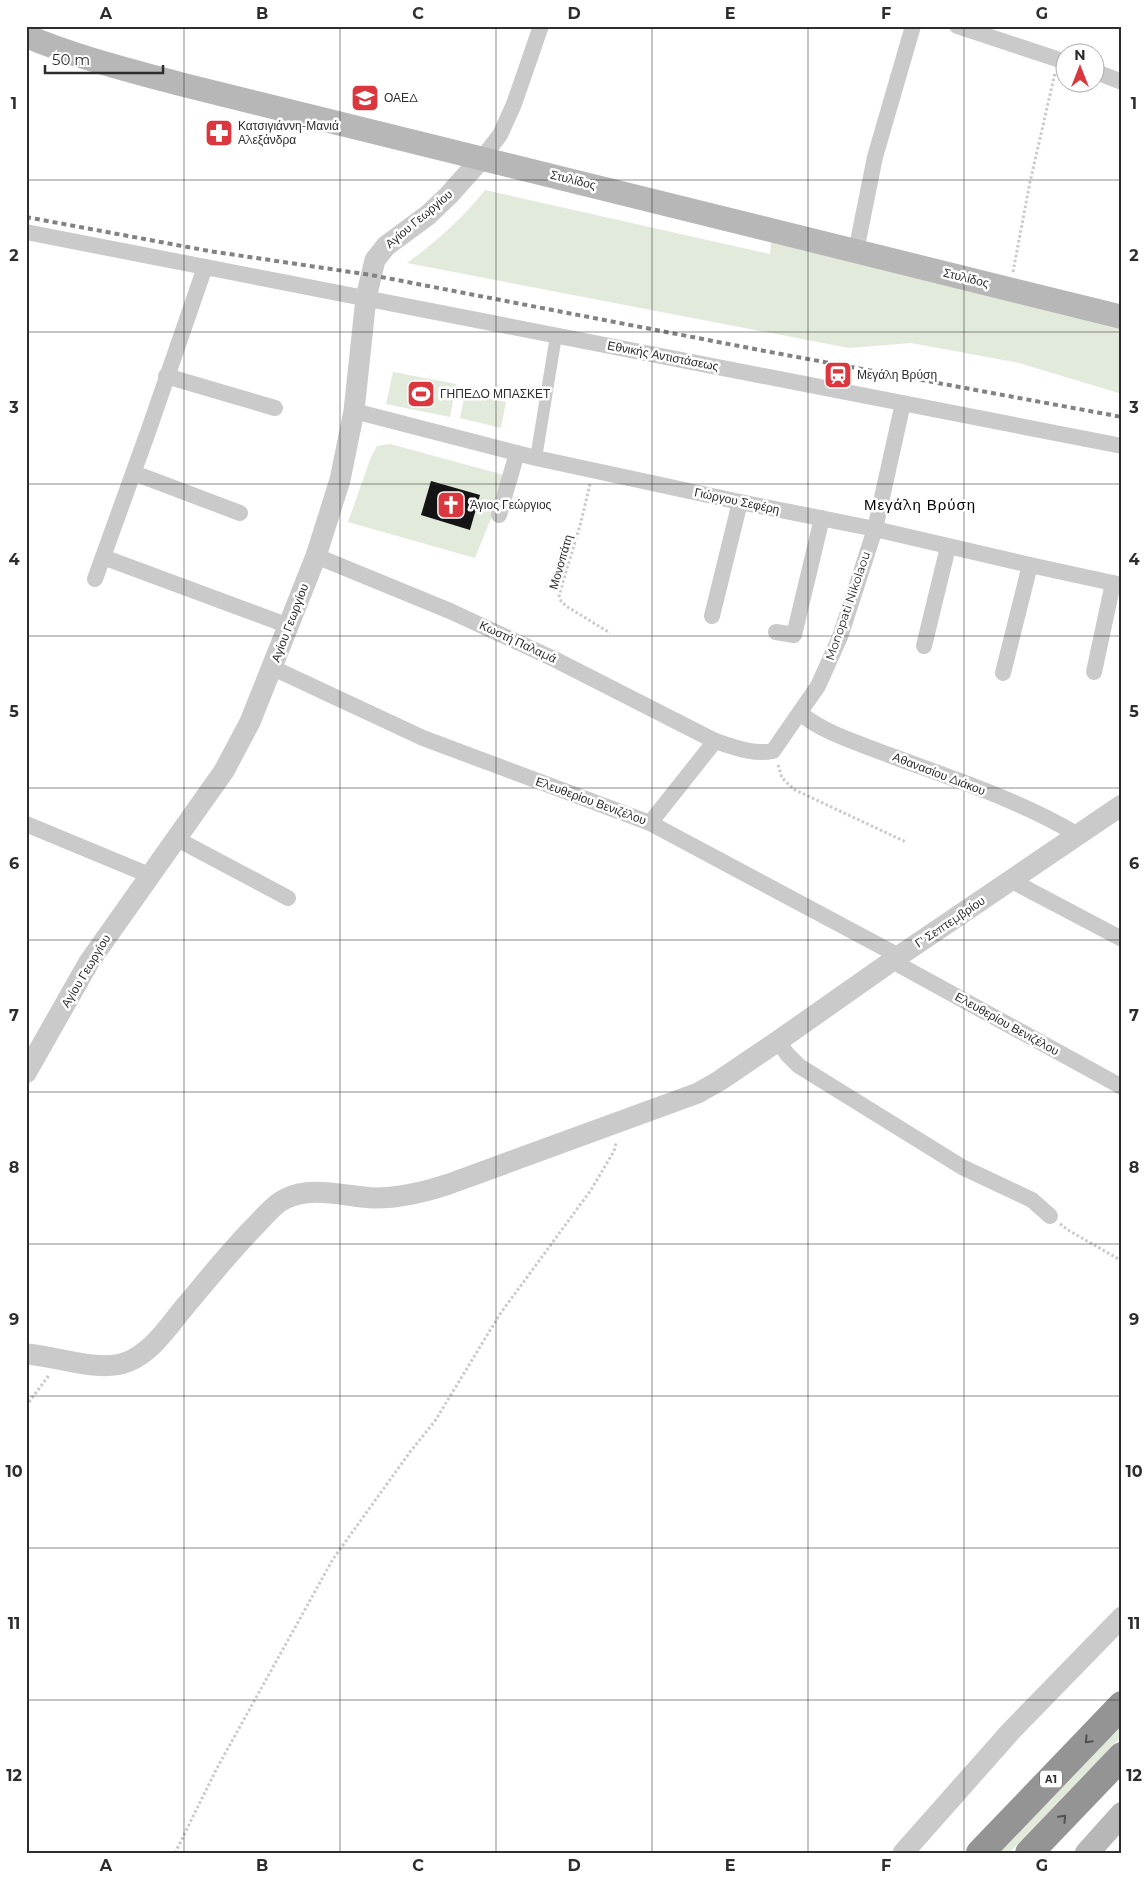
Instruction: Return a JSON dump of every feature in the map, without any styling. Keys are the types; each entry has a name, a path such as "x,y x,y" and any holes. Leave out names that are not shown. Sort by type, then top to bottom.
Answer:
{"highway":[{"name":"Α1","path":"980,1853 1122,1706"},
{"path":"1029,1853 1122,1756"}],"main road":[{"name":"Στυλίδος","path":"26,36 56,49 106,65 1122,317"},
{"path":"1087,1853 1122,1814"}],"street":[{"path":"482,158 500,135 514,104 541,26"},
{"path":"856,251 876,157 913,26"},
{"path":"957,26 1056,59"},
{"path":"1106,76 1122,82"},
{"name":"Αγίου Γεωργίου","path":"26,1073 32,1051 89,962 224,771 239,744 273,668 316,556 340,480 354,411 366,298 372,270 379,254 395,239 428,215 482,158"},
{"name":"Εθνικής Αντιστάσεως","path":"26,232 1122,446"},
{"path":"95,579 134,473 205,267"},
{"path":"536,458 556,336"},
{"path":"166,376 275,408"},
{"name":"Monopati Nikolaou","path":"773,751 818,686 831,659 850,610 875,528 903,403"},
{"name":"Γιώργου Σεφέρη","path":"354,411 536,458 740,502 875,528 1030,566 1118,584"},
{"path":"499,515 517,453"},
{"path":"134,473 240,513"},
{"path":"712,616 740,502"},
{"path":"776,632 794,636 822,518"},
{"path":"924,646 948,547"},
{"name":"Κωστή Παλαμά","path":"316,556 450,611 554,658 715,741"},
{"path":"103,557 289,626"},
{"path":"1003,673 1030,566"},
{"path":"1094,672 1118,584"},
{"name":"Ελευθερίου Βενιζέλου","path":"273,668 423,738 650,823 1122,1087"},
{"name":"Αθανασίου Διάκου","path":"800,713 811,723 983,790 1052,819 1078,835"},
{"path":"650,823 715,741 750,752 763,753 773,751"},
{"name":"Γ' Σεπτεμβρίου","path":"26,1354 102,1366 127,1362 150,1347 238,1243 284,1199 298,1194 314,1192 375,1198 420,1193 698,1093 778,1041 1122,805"},
{"path":"26,824 149,875"},
{"path":"177,839 288,898"},
{"path":"1012,881 1122,939"},
{"path":"778,1041 799,1066 962,1167 1032,1200 1050,1216"},
{"path":"903,1853 1011,1731 1122,1617"}],"path":[{"path":"1010,290 1030,182 1056,84"},
{"name":"Μονοπάτη","path":"593,470 581,522 559,595 561,601 566,606 610,633"},
{"path":"773,751 782,778 795,790 906,842"},
{"path":"175,1853 217,1768 333,1559 435,1420 500,1314 591,1190 614,1151 619,1122"},
{"path":"1050,1216 1068,1230 1122,1261"},
{"path":"26,1406 49,1376 58,1358"}],"green space":[{"path":"485,190 770,254 771,242 1122,321 1122,394 1019,363 911,343 849,348 407,263 449,229"},
{"name":"ΓΗΠΕΔΟ ΜΠΑΣΚΕΤ","path":"393,372 456,384 450,417 386,404"},
{"path":"465,393 506,402 501,428 460,418"},
{"path":"390,444 508,476 475,558 348,522 371,457 377,446"},
{"path":"1122,1725 1122,1736 1009,1853 998,1853"}],"building":[{"name":"Άγιος Γεώργιος","path":"431,481 480,495 470,530 421,515"}],"railway":[{"path":"26,217 209,251 371,275 770,352 1122,417"}],"place":[{"name":"ΟΑΕΔ","path":"365,98"},
{"name":"Κατσιγιάννη-Μανιά Αλεξάνδρα","path":"219,133"},
{"name":"Μεγάλη Βρύση","path":"838,375"},
{"name":"ΓΗΠΕΔΟ ΜΠΑΣΚΕΤ","path":"421,394"},
{"name":"Άγιος Γεώργιος","path":"451,505"}],"district":[{"name":"Μεγάλη Βρύση","path":"920,505"}]}
